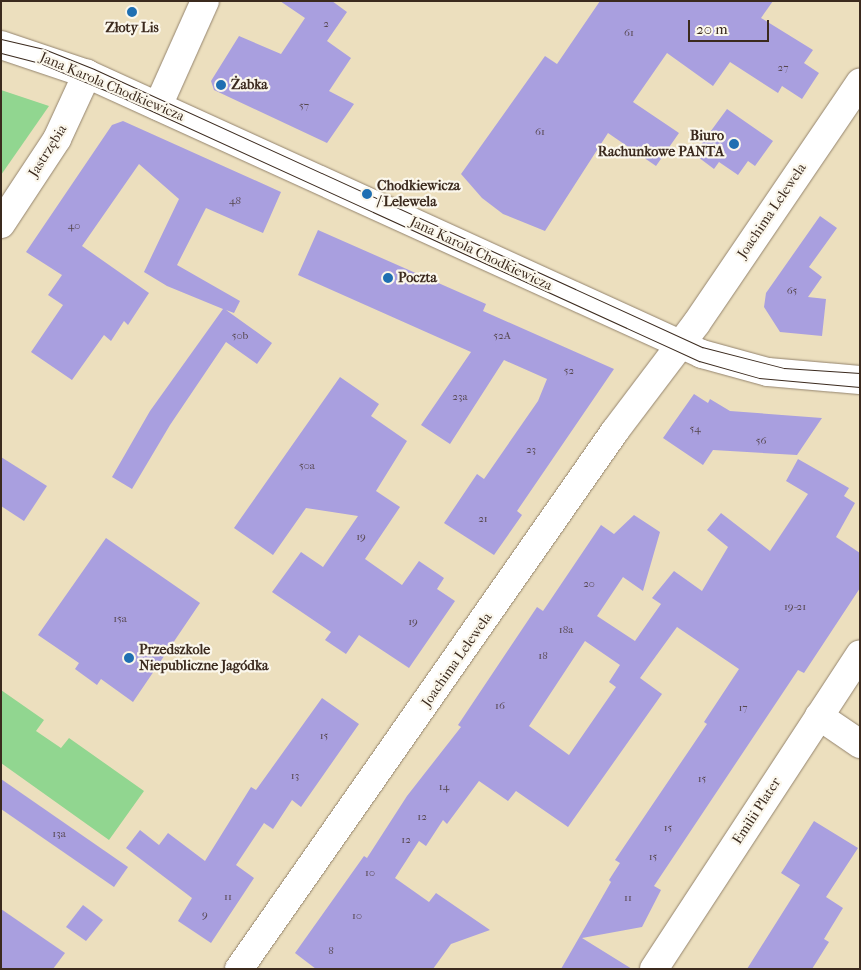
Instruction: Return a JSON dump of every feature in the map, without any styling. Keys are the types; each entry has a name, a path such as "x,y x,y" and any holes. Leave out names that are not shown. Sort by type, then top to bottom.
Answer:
{"street":[{"path":"158,106 205,1"},
{"name":"Jana Karola Chodkiewicza","path":"1,45 87,74 680,345 720,360 768,372 860,380"},
{"name":"Jastrzębia","path":"1,224 57,138 87,74"},
{"name":"Joachima Lelewela","path":"238,969 680,345 860,83"},
{"name":"Emilii Plater","path":"654,969 860,654"},
{"path":"819,716 860,744"}],"green space":[{"path":"1,90 49,106 1,175"},
{"path":"1,690 44,720 36,731 61,748 69,738 144,791 109,840 1,763"}],"building":[{"path":"280,1 332,1 347,12 327,41 351,58 329,91 354,104 327,143 214,90 211,81 239,36 281,54 305,18"},
{"path":"600,1 773,1 761,18 813,50 804,63 819,73 802,99 782,86 778,93 730,62 713,86 667,53 633,102 679,133 656,166 608,133 545,231 503,214 482,198 461,174 545,56 557,64"},
{"path":"727,109 773,141 755,166 748,161 738,175 719,162 714,169 694,154"},
{"path":"123,121 281,192 263,233 206,208 177,265 240,301 234,313 226,310 272,343 257,364 226,342 170,425 132,489 112,477 150,411 223,309 167,286 144,272 179,199 139,164 82,246 149,293 128,325 124,321 111,341 104,335 72,380 31,352 63,305 48,295 62,275 26,252 112,125"},
{"path":"820,216 837,228 809,267 822,277 808,297 826,299 822,336 780,332 764,307 766,293"},
{"path":"318,230 486,304 483,311 614,369 517,511 522,515 494,555 444,523 477,474 484,479 538,401 547,379 504,360 450,444 421,425 471,352 298,275"},
{"path":"340,377 379,404 371,416 407,441 376,491 400,507 365,559 402,585 419,561 444,578 437,589 455,601 409,668 359,635 346,654 325,640 331,632 272,592 301,552 323,567 358,516 306,508 273,555 234,528"},
{"path":"694,394 708,403 710,399 730,411 822,418 797,455 713,450 703,465 663,438"},
{"path":"1,457 47,486 24,521 1,506"},
{"path":"798,459 849,488 844,496 855,503 836,537 860,553 860,588 804,673 798,670 654,886 661,890 642,927 582,938 632,969 561,969 611,882 609,880 620,863 615,860 707,724 704,722 739,669 677,627 640,678 662,694 568,827 516,791 508,801 479,781 447,824 443,820 426,846 419,841 395,878 429,902 436,893 490,930 451,944 433,969 316,969 295,953 364,856 367,858 407,796 461,727 458,725 537,607 543,611 601,525 614,534 634,515 660,532 643,591 623,577 597,616 635,641 661,604 652,598 674,571 702,591 728,547 707,530 721,513 770,551 808,494 786,481","holes":["585,641 620,665 609,682 616,687 569,755 529,726"]},
{"path":"106,538 200,603 133,702 101,679 97,685 75,669 79,663 38,635"},
{"path":"322,698 359,724 301,807 292,800 273,829 264,823 236,865 254,878 211,943 178,921 192,898 126,848 140,830 159,845 168,833 205,861 251,787 256,790"},
{"path":"1,779 128,867 114,887 1,809"},
{"path":"814,821 858,848 826,897 843,908 824,939 829,942 812,969 747,969 800,885 781,873"},
{"path":"83,905 103,920 86,941 66,927"},
{"path":"1,909 65,953 53,969 1,969"}],"tram line":[{"path":"1,39 44,49 94,69 702,347 784,368 860,373"},
{"path":"1,53 40,63 119,96 699,361 759,378 860,387"}],"place":[{"name":"Złoty Lis","path":"132,12"},
{"name":"Żabka","path":"221,85"},
{"name":"Biuro Rachunkowe PANTA","path":"734,144"},
{"name":"Chodkiewicza / Lelewela","path":"367,194"},
{"name":"Poczta","path":"388,278"},
{"name":"Przedszkole Niepubliczne Jagódka","path":"129,658"}]}
